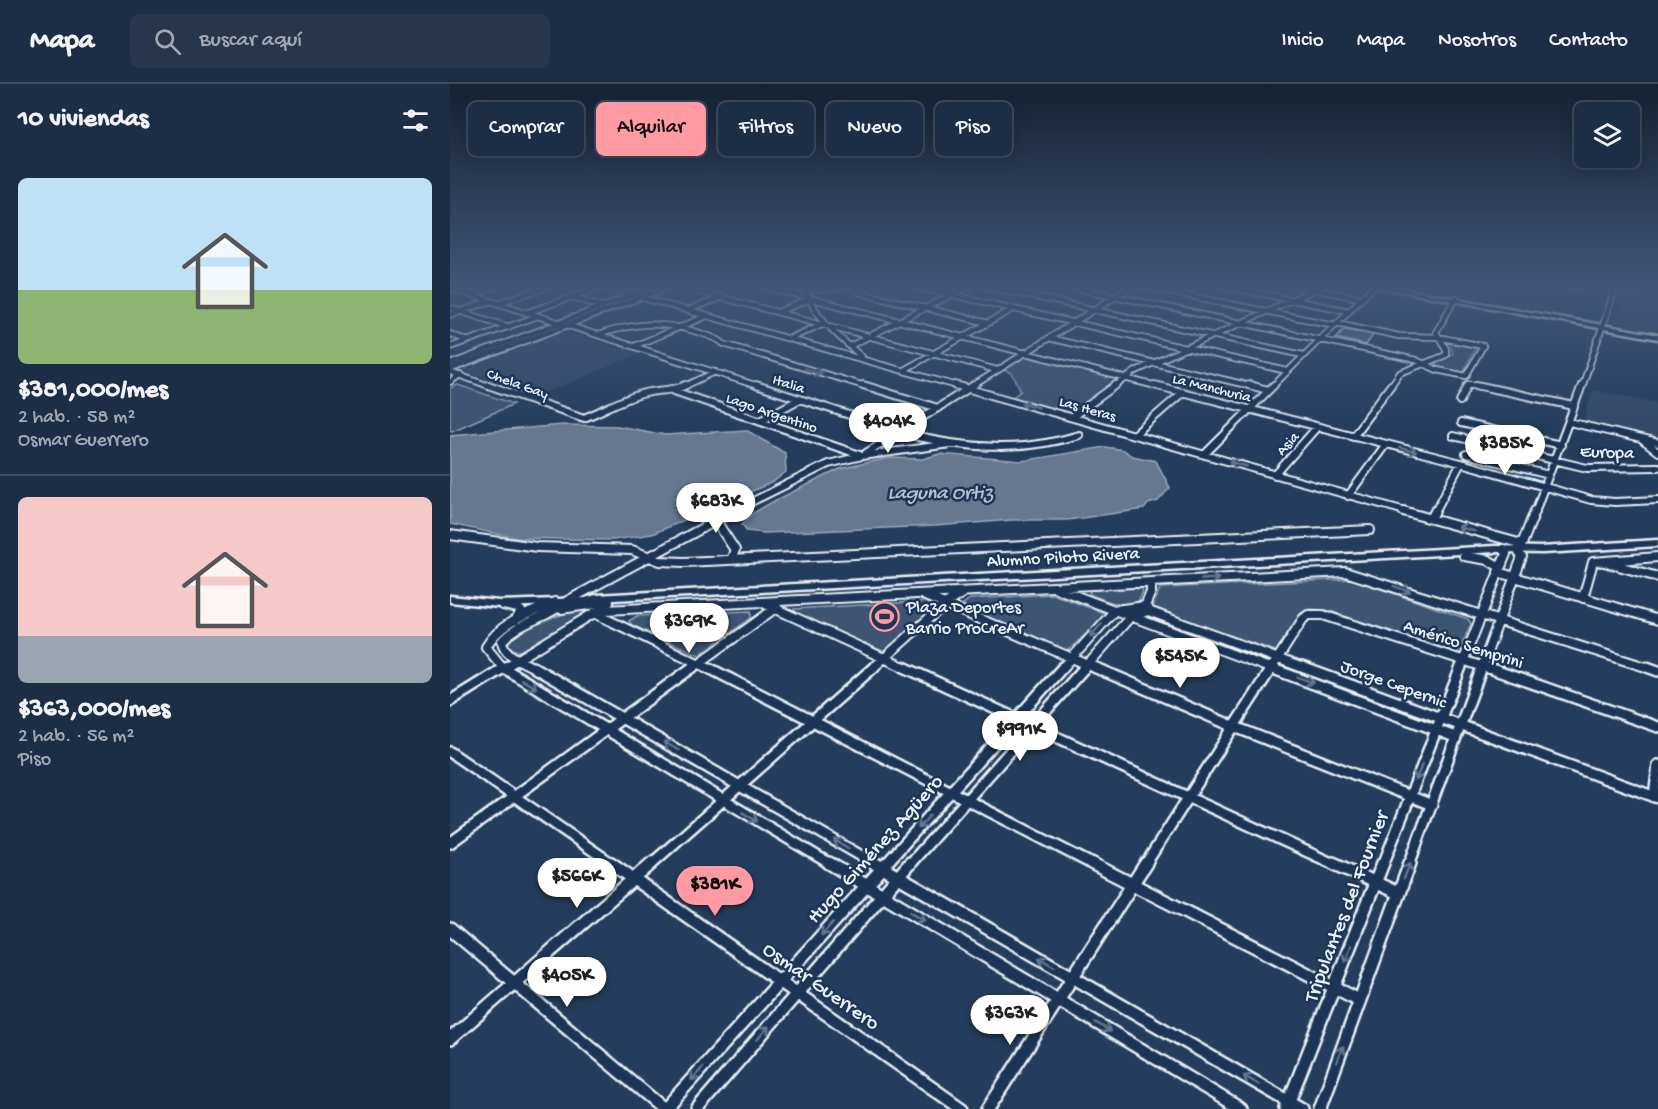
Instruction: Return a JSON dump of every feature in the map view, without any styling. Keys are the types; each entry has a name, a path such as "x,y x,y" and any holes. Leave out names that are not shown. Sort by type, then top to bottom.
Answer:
{"highway":[{"path":"450,370 545,334"}],"main road":[{"name":"Alumno Piloto Rivera","path":"585,601 609,602 1464,556 1523,550 1658,543"},
{"name":"Alumno Piloto Rivera","path":"450,599 499,604 561,604 608,597 1504,552"}],"street":[{"path":"450,334 469,341"},
{"path":"450,347 489,334"},
{"path":"450,364 539,334"},
{"name":"Italia","path":"594,334 901,432 950,444 1028,447 1079,435"},
{"path":"633,346 662,334"},
{"path":"703,334 717,338 724,344 938,408"},
{"name":"Las Heras","path":"775,334 1431,519 1523,550"},
{"path":"791,338 800,334"},
{"path":"837,334 866,360"},
{"path":"861,334 997,370"},
{"path":"836,351 851,347 874,334"},
{"name":"La Manchuria","path":"948,334 1604,501 1658,500"},
{"path":"904,370 971,334"},
{"path":"862,456 1056,334"},
{"path":"1122,334 1287,371"},
{"path":"1211,334 1303,355"},
{"path":"1295,334 1426,364 1437,370 1466,375 1483,346 1437,338 1388,334"},
{"path":"1204,455 1326,334"},
{"path":"1353,436 1400,373 1410,367 1426,364 1446,355 1446,349 1437,338 1437,334"},
{"path":"1320,1109 1522,558 1549,475 1556,461 1600,334"},
{"path":"1072,417 1124,378 1216,335"},
{"path":"1049,338 1268,390"},
{"name":"Chela Gay","path":"450,370 578,417 590,417 650,391 674,391"},
{"path":"674,391 715,372"},
{"path":"450,381 460,375"},
{"path":"1460,401 1469,384 1574,406"},
{"name":"Lago Argentino","path":"674,391 862,456"},
{"path":"1134,435 1182,393"},
{"path":"761,420 800,399"},
{"path":"1569,422 1658,443"},
{"path":"1461,423 1561,445"},
{"name":"Asia","path":"1275,475 1317,427"},
{"name":"Europa","path":"1453,436 1587,468 1658,467"},
{"path":"1641,439 1658,452"},
{"path":"950,444 862,456 828,464 712,521 525,624 504,637 502,647 1074,978 1288,1105 1302,1109"},
{"path":"1348,496 1386,444"},
{"path":"1466,454 1549,475"},
{"path":"1431,519 1461,463"},
{"path":"712,521 718,524 735,550 731,560"},
{"path":"450,535 537,547 632,550 660,561 684,562 1370,530"},
{"name":"Tripulantes del Fournier","path":"1288,1105 1464,660 1504,552"},
{"path":"1464,556 1488,560 1499,570 1514,577 1658,620"},
{"path":"1583,597 1593,562 1658,557"},
{"path":"1597,560 1658,577"},
{"path":"450,701 594,613 606,610 1345,572 1658,671"},
{"path":"1147,609 1151,582"},
{"name":"Jorge Cepernic","path":"1054,587 1455,737"},
{"path":"450,1039 724,801 945,604 965,591"},
{"path":"921,594 1235,727 1432,806"},
{"path":"450,843 788,600"},
{"path":"609,602 561,604 516,620 495,632 486,647 502,668 1241,1109"},
{"path":"760,602 1398,893"},
{"path":"499,604 518,608 521,611 516,620"},
{"path":"1115,609 1147,609"},
{"name":"Hugo Giménez Agüero","path":"665,1109 1115,609"},
{"path":"1131,616 1147,609"},
{"name":"Jorge Cepernic","path":"1147,609 1656,797"},
{"path":"594,613 698,663 1359,1000"},
{"name":"Américo Semprini","path":"988,1109 1303,619 1316,614 1464,660 1658,727"},
{"name":"Hugo Giménez Agüero","path":"697,1109 882,896 1131,616"},
{"name":"Osmar Guerrero","path":"450,752 781,980 962,1109"},
{"path":"1656,797 1658,765"},
{"path":"450,929 665,1109"}],"shaded area":[{"path":"559,334 570,334 638,354 535,397 462,370"},
{"path":"1450,343 1475,348 1463,373 1433,366 1453,353"},
{"path":"1026,355 1117,379 1070,415 1011,398 1021,391 1012,373 1003,370"},
{"path":"458,385 514,404 452,431 450,430 450,388"},
{"path":"1593,390 1658,403 1658,440 1583,423"},
{"path":"1352,579 1468,619 1471,624 1458,653 1326,610 1310,609 1301,613 1276,651 1156,610 1153,607 1160,588"},
{"path":"1143,588 1141,597 1129,605 1113,603 1089,594 1090,590"},
{"path":"1052,594 1104,613 1104,618 1067,651 968,609 963,604 970,599"},
{"path":"925,602 932,607 930,615 887,653 796,615 794,609"},
{"path":"582,609 587,610 586,614 526,651 516,650 508,644 520,631 530,626"},
{"path":"751,611 751,618 699,655 632,625 629,621 637,616"}],"water":[{"path":"562,425 618,426 665,435 746,430 785,453 786,472 773,482 652,534 613,540 516,538 450,524 450,435"},
{"name":"Laguna Ortiz","path":"1105,447 1123,450 1132,456 1156,461 1170,488 1158,501 1148,504 1144,509 1068,520 1013,520 935,526 765,533 747,531 742,524 753,513 776,500 840,469 865,463 890,458 923,459 939,454 1022,461"}],"building":[{"path":"1340,334 1373,335 1366,345 1336,338"}],"place":[{"name":"Plaza Deportes Barrio ProCreAr","path":"885,616"}]}
